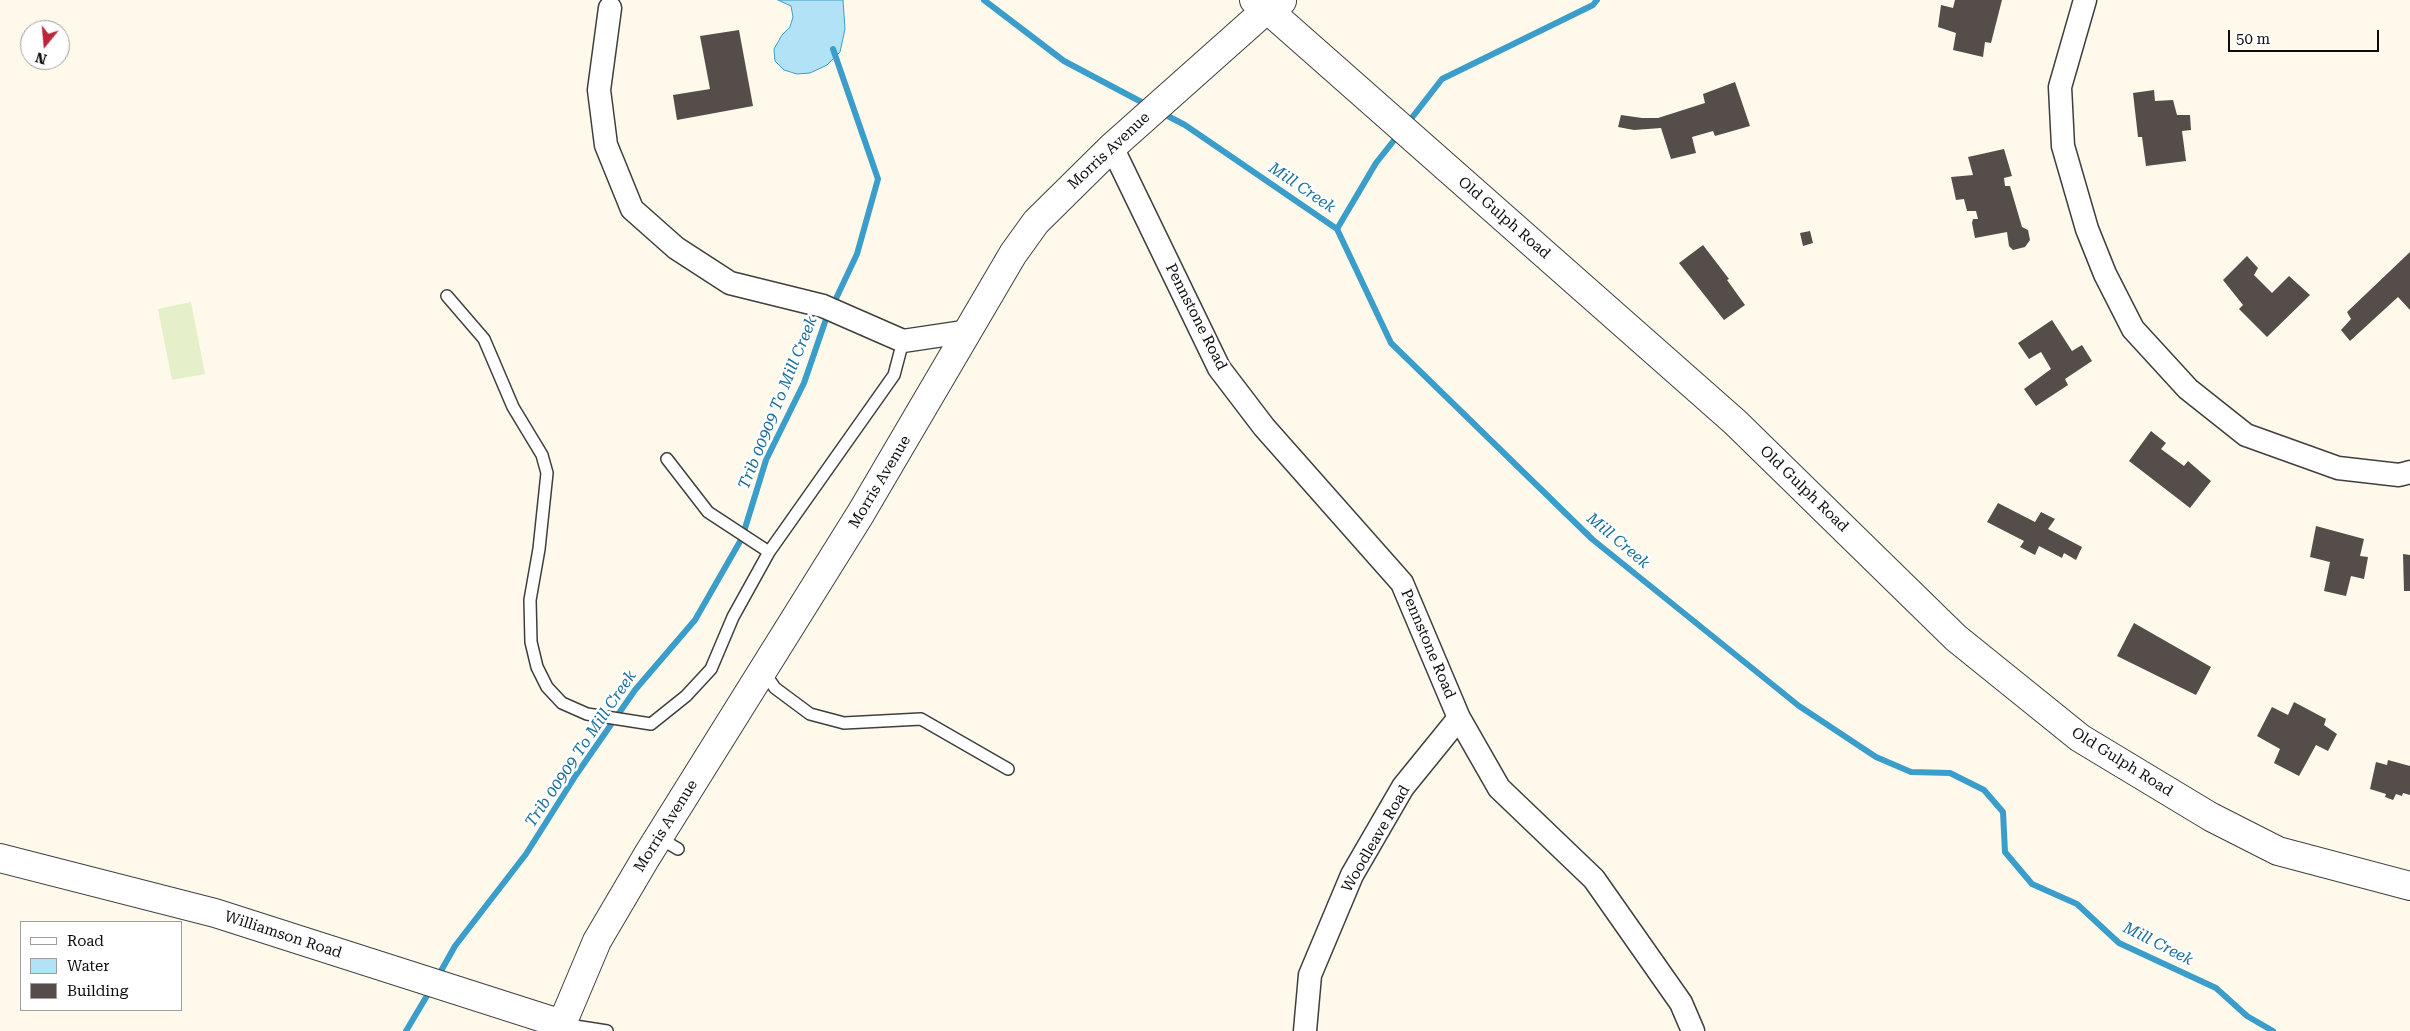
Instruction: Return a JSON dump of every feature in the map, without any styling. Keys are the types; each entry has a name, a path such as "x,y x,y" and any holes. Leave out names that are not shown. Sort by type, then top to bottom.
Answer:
{"street":[{"path":"2085,0 2060,87 2063,146 2086,229 2105,274 2133,329 2188,390 2246,435 2338,468 2399,475 2410,472"},
{"name":"Morris Avenue","path":"562,1028 597,941 668,843 763,671 970,332 1013,254 1055,200 1268,3"},
{"name":"Old Gulph Road","path":"1268,3 1403,129 1735,422 1956,638 2080,738 2211,817 2278,851 2410,886"},
{"path":"610,8 599,90 606,145 632,209 676,248 730,283 823,306 903,340 970,332"},
{"name":"Pennstone Road","path":"1112,147 1219,368 1264,427 1402,583 1459,718 1499,788 1594,880 1681,1003 1693,1031"},
{"name":"Woodleave Road","path":"1306,1031 1310,975 1352,875 1403,787 1459,718"},
{"name":"Williamson Road","path":"0,858 215,914 449,988 562,1028"}],"lane":[{"path":"447,296 484,339 513,407 542,455 546,474 540,549 530,600 531,642 537,667 547,687 562,703 587,714 650,724 686,696 711,669 733,617 769,552 894,375 903,340"},
{"path":"667,459 708,512 769,552"},
{"path":"763,671 775,688 810,714 844,723 921,720 1008,769"},
{"path":"562,1028 607,1031"}],"green space":[{"path":"191,302 205,374 172,380 158,309"}],"water":[{"path":"778,0 843,0 845,29 840,52 827,65 810,73 797,74 784,70 775,61 774,49 782,35 790,27 793,17 791,6"}],"building":[{"path":"1955,0 2002,0 1991,43 1985,42 1983,57 1953,50 1956,33 1938,27 1941,5 1953,8"},
{"path":"739,30 753,106 677,120 673,95 710,89 700,36"},
{"path":"1735,82 1750,126 1715,136 1713,131 1692,137 1696,153 1671,159 1661,128 1634,130 1618,127 1621,115 1658,118 1705,103 1703,94"},
{"path":"2154,90 2155,101 2173,100 2177,115 2190,115 2191,130 2182,131 2186,161 2146,166 2142,137 2138,137 2133,93"},
{"path":"2004,149 2012,176 2004,178 2005,186 2010,186 2022,227 2028,230 2030,240 2025,247 2013,250 2009,246 2007,232 1975,238 1972,223 1973,219 1978,219 1976,211 1967,211 1964,199 1956,200 1951,177 1973,175 1968,157"},
{"path":"1810,231 1813,243 1803,246 1800,233"},
{"path":"1703,245 1729,279 1727,280 1745,305 1724,320 1679,263"},
{"path":"2410,252 2410,310 2398,297 2350,341 2341,330 2351,319 2347,312"},
{"path":"2247,256 2258,268 2254,275 2272,293 2289,276 2310,295 2267,337 2239,309 2243,305 2223,280"},
{"path":"2052,320 2072,351 2082,345 2092,361 2065,379 2068,385 2036,406 2024,389 2051,369 2041,352 2029,359 2018,343"},
{"path":"2151,431 2166,443 2161,449 2184,466 2188,461 2211,481 2190,508 2129,461"},
{"path":"1998,503 2035,522 2041,512 2055,519 2048,529 2082,547 2076,560 2064,553 2062,558 2039,546 2035,555 2020,547 2024,541 1987,522"},
{"path":"2316,526 2364,539 2360,556 2368,557 2364,579 2351,576 2346,596 2324,591 2330,562 2310,557"},
{"path":"2403,554 2410,555 2410,591 2404,591"},
{"path":"2134,623 2211,667 2196,695 2117,656"},
{"path":"2294,702 2326,719 2324,725 2337,734 2328,751 2316,745 2299,776 2274,763 2280,749 2257,736 2272,707 2288,715"},
{"path":"2388,760 2410,766 2410,795 2403,793 2402,796 2396,794 2393,800 2385,797 2386,794 2370,789 2376,762 2387,765"}],"waterway":[{"name":"Mill Creek","path":"984,0 1064,61 1149,106"},
{"path":"1407,124 1442,79 1593,5 1597,0"},
{"name":"Trib 00909 To Mill Creek","path":"437,978 455,946 526,854 576,775 635,690 695,620 742,538 766,460 804,383 825,322 857,254 878,179 833,49"},
{"name":"Mill Creek","path":"1162,113 1185,125 1337,229 1391,343 1592,539 1799,706 1876,757 1911,772 1950,773 1984,790 2003,812 2005,852 2032,884 2077,904 2119,943 2216,988 2247,1016 2273,1031"},
{"path":"1337,229 1376,163 1399,134"},
{"name":"Trib 00909 To Mill Creek","path":"406,1031 431,989"}]}
